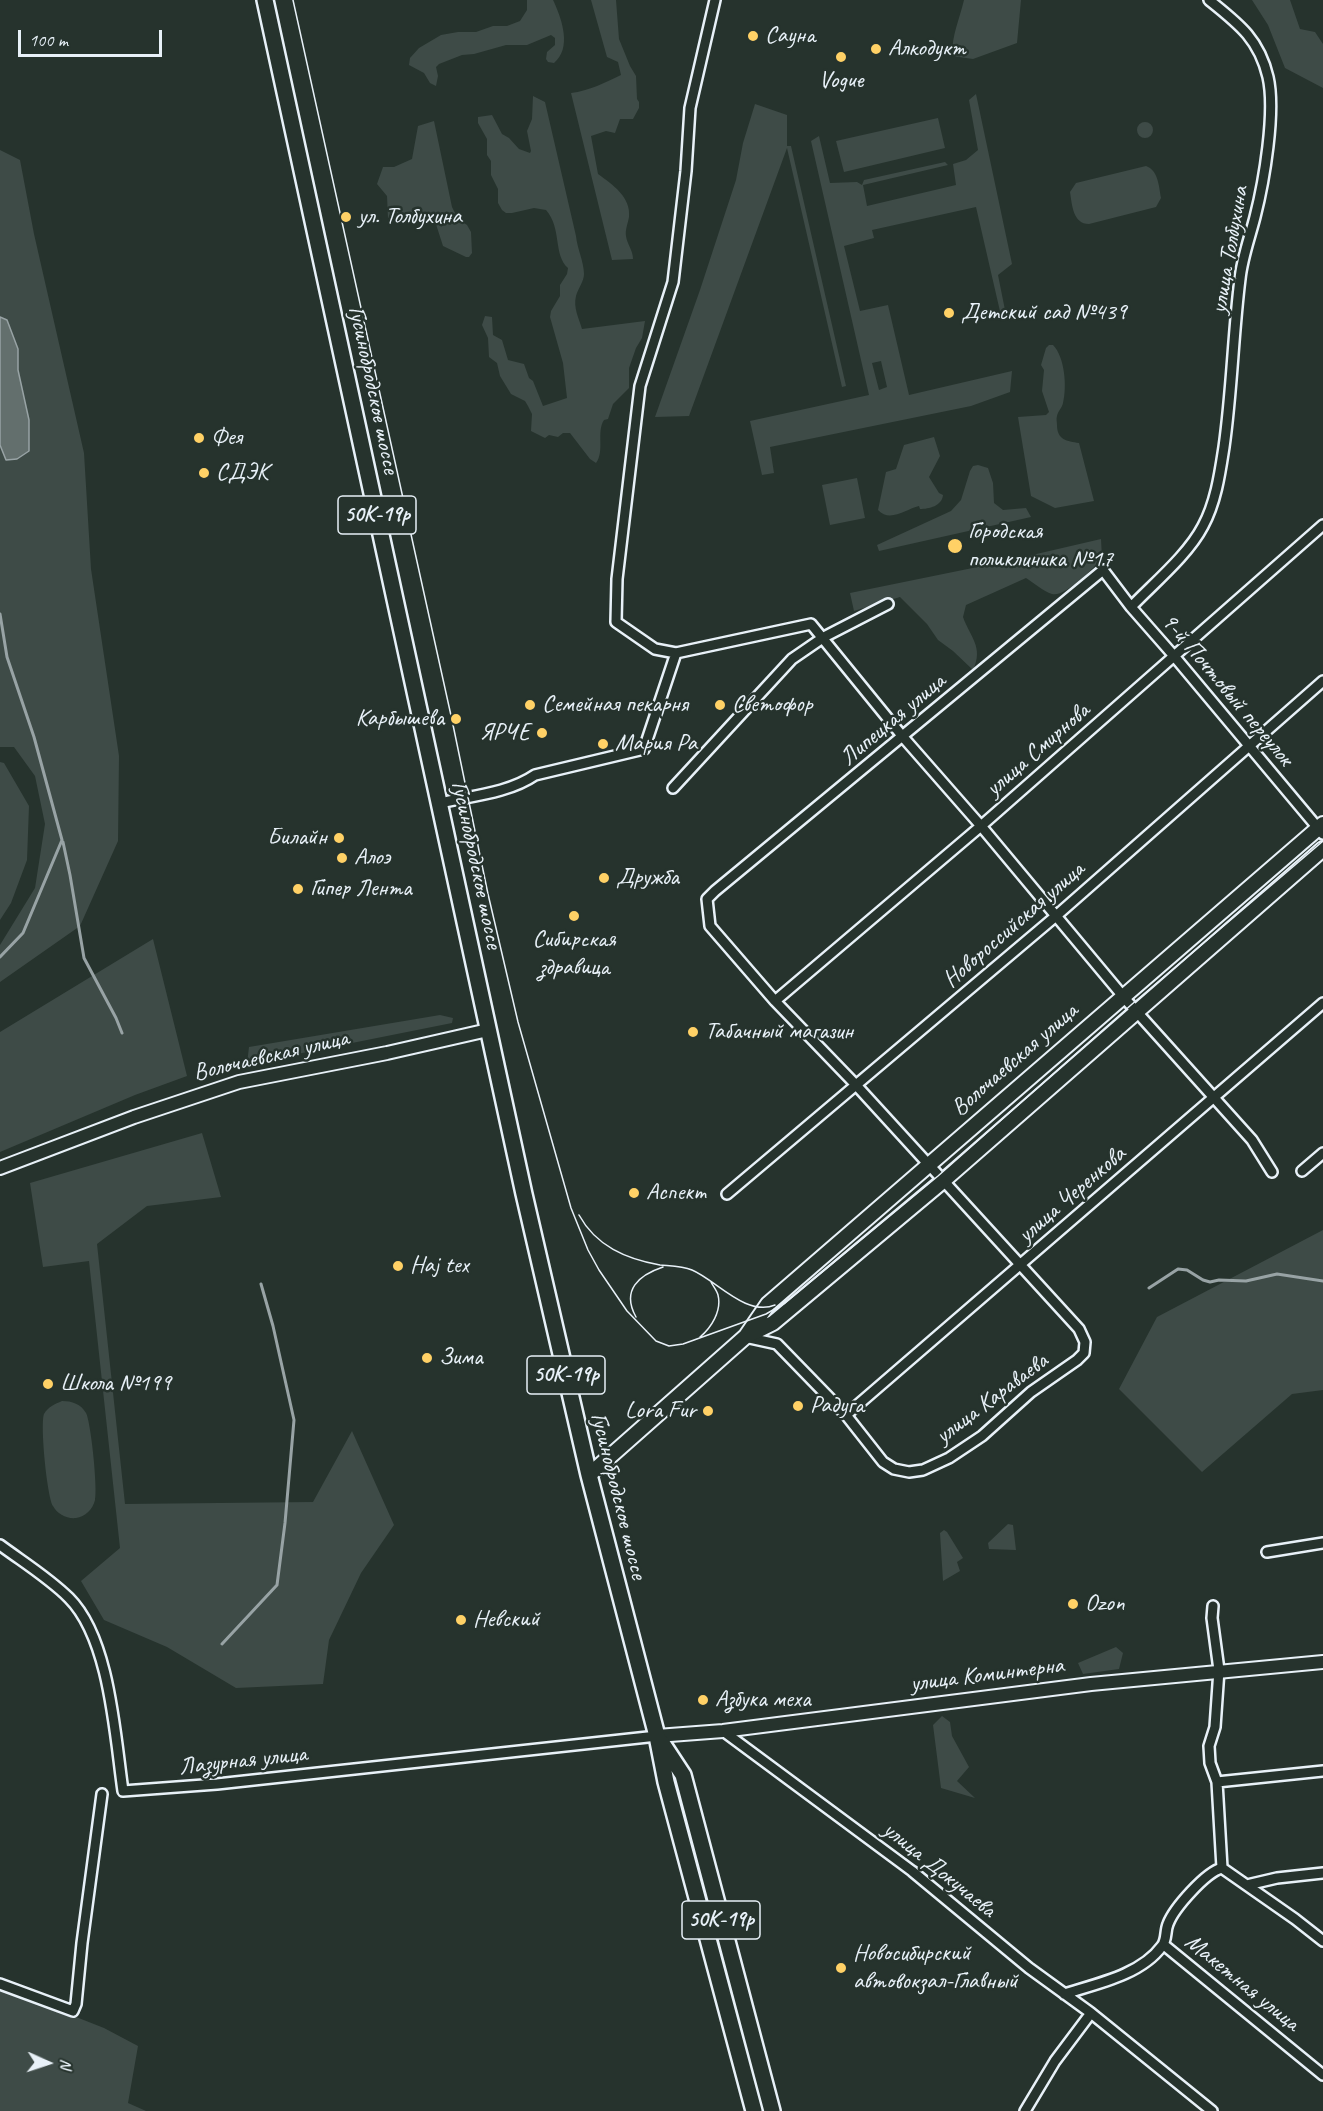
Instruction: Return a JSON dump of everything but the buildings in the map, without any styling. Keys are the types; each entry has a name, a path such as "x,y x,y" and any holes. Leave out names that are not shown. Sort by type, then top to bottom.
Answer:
{"main road":[{"name":"Гусинобродское шоссе","path":"265,0 524,1194 589,1475 657,1736 666,1782 754,2111"},
{"name":"Волочаевская улица","path":"745,1338 768,1304 1123,996 1322,829"},
{"name":"Волочаевская улица","path":"589,1475 745,1338 773,1323 943,1181 1323,849"},
{"name":"Гусинобродское шоссе","path":"657,1736 683,1775 772,2111"}],"street":[{"path":"715,0 690,108 686,171 673,282 640,386 617,579 616,622 655,649 676,653 811,624 824,637 903,737 981,826 1123,996 1251,1140 1272,1172"},
{"name":"улица Толбухина","path":"1131,608 1184,552 1203,526 1213,499 1229,413 1240,277 1259,200 1272,107 1268,78 1259,48 1242,27 1209,0"},
{"name":"улица Смирнова","path":"775,1001 981,826 1323,525"},
{"name":"9-й Почтовый переулок","path":"1103,570 1131,608 1322,829"},
{"name":"Липецкая улица","path":"775,1001 710,926 707,899 1103,570"},
{"path":"673,788 792,659 824,637 888,604"},
{"path":"440,803 524,783 535,775 644,749 676,653"},
{"name":"Новороссийская улица","path":"726,1194 1056,916 1323,681"},
{"path":"775,1001 1021,1264"},
{"name":"улица Черенкова","path":"846,1415 1323,1004"},
{"name":"Волочаевская улица","path":"0,1167 134,1117 238,1082 387,1053 488,1030"},
{"path":"1302,1171 1323,1153"},
{"name":"улица Караваева","path":"846,1415 883,1462 894,1469 909,1472 923,1470 949,1458 982,1436 1031,1392 1077,1360 1084,1353 1085,1342 1079,1329 1021,1264"},
{"path":"745,1338 777,1344 846,1415"},
{"path":"1267,1552 1323,1543"},
{"name":"Лазурная улица","path":"0,1545 58,1587 71,1600 90,1629 107,1681 123,1791 217,1784 657,1736"},
{"path":"1213,1606 1212,1618 1219,1670 1215,1727 1209,1746 1210,1763 1217,1782 1221,1868"},
{"name":"улица Коминтерна","path":"657,1736 723,1731 956,1700 1219,1670 1323,1662"},
{"name":"улица Докучаева","path":"723,1731 912,1871 1029,1968 1091,2013 1212,2111"},
{"path":"1217,1782 1323,1771"},
{"path":"0,1984 73,2011 76,2004 102,1794"},
{"path":"1064,1994 1124,1973 1142,1964 1164,1945 1168,1924 1181,1905 1208,1875 1221,1868 1323,1941"},
{"path":"1247,1885 1277,1878 1323,1873"},
{"name":"Макетная улица","path":"1164,1945 1323,2074"},
{"path":"1030,2109 1055,2061 1091,2013"}],"shaded area":[{"path":"527,0 553,0 554,2 562,25 564,42 563,50 554,63 546,59 547,52 555,45 555,38 551,35 527,45 506,45 462,55 439,64 436,67 438,76 436,86 430,83 424,73 409,65 410,58 419,48 441,35 476,32 520,21 527,10"},
{"path":"591,0 616,0 619,39 636,76 639,108 633,119 620,119 615,133 606,131 591,136 598,174 620,192 627,203 629,217 626,236 633,259 612,260 571,93 591,88 621,75 618,62 607,57"},
{"path":"964,0 1021,0 1017,43 973,59 952,56 954,34"},
{"path":"1252,0 1290,0 1300,29 1315,32 1323,44 1323,88 1285,68 1268,25"},
{"path":"976,94 1012,264 998,275 1007,320 1002,320 976,207 872,230 874,238 844,246 860,311 888,305 909,395 1012,371 1010,392 971,406 770,447 774,473 762,475 750,421 869,395 811,141 819,136 830,183 857,182 862,185 864,180 945,162 948,165 863,185 867,206 956,185 953,164 966,160 978,150 969,100","holes":["881,361 887,387 879,390 872,363"]},
{"path":"533,96 545,102 584,269 584,277 575,300 582,329 645,321 642,338 629,368 629,388 613,404 608,419 604,420 600,453 596,463 590,459 570,433 563,433 558,437 549,435 545,438 531,431 532,414 525,401 511,394 500,376 497,363 489,357 488,338 482,325 485,316 492,317 493,335 502,340 508,360 524,364 543,406 567,398 563,363 550,317 560,296 560,285 568,268 560,256 554,225 546,210 534,208 506,213 502,210 498,203 498,189 491,175 487,139 478,123 478,117 492,115 502,134 519,149 530,153 527,131 532,119"},
{"path":"755,104 787,115 787,146 791,146 846,386 842,387 787,148 689,416 655,417 736,180 743,143"},
{"path":"938,118 945,148 844,172 836,141"},
{"path":"434,121 452,207 458,219 467,225 471,232 472,253 469,257 443,246 434,218 409,221 388,218 387,196 377,184 383,167 394,167 412,159 418,126"},
{"path":"1145,122 1153,130 1145,138 1137,130"},
{"path":"0,150 20,160 34,234 84,453 91,569 119,756 118,841 80,926 0,982 0,945 35,888 45,824 35,776 14,747 0,747 0,437 29,420 18,370 18,349 7,320 0,317"},
{"path":"1146,166 1153,171 1159,184 1161,198 1156,207 1089,224 1076,217 1070,192 1076,183"},
{"path":"0,317 7,320 18,349 18,370 29,420 29,451 17,459 6,460 0,445"},
{"path":"1049,345 1053,345 1057,350 1065,381 1062,405 1057,417 1057,430 1063,439 1079,443 1094,501 1055,508 1031,496 1018,417 1046,415 1049,412 1042,391 1044,370 1041,365"},
{"path":"934,437 940,456 929,477 939,493 943,495 942,499 934,506 927,508 920,509 919,506 898,514 883,514 878,510 886,472 896,469 904,445"},
{"path":"973,466 988,468 993,483 994,503 1003,510 1026,508 1031,517 879,551 877,545 951,511 961,500 970,471"},
{"path":"857,478 865,518 830,525 822,485"},
{"path":"1101,539 1102,558 1086,575 1064,591 1052,594 1026,578 966,605 963,617 977,648 973,670 938,640 927,624 900,597 854,611 850,593"},
{"path":"0,762 4,763 29,806 27,860 11,903 0,920"},
{"path":"153,939 187,1076 135,1095 0,1152 0,1032"},
{"path":"440,1015 453,1018 452,1023 247,1064 249,1047"},
{"path":"202,1133 221,1197 147,1206 97,1244 125,1504 313,1502 352,1431 394,1525 361,1573 329,1640 323,1684 236,1688 167,1647 104,1620 81,1581 120,1548 89,1261 43,1267 30,1183"},
{"path":"1323,1230 1323,1390 1292,1394 1202,1472 1119,1389 1157,1317"},
{"path":"62,1401 82,1407 88,1419 92,1442 96,1483 95,1500 88,1512 76,1518 69,1518 55,1509 46,1475 44,1414"},
{"path":"1008,1524 1013,1525 1016,1550 989,1549 988,1543"},
{"path":"944,1530 963,1558 957,1562 960,1571 943,1581 940,1533"},
{"path":"1116,1647 1123,1653 1119,1669 1083,1674 1078,1663"},
{"path":"942,1716 950,1722 952,1736 969,1767 957,1781 975,1798 941,1788 933,1725"},
{"path":"0,1987 104,2028 138,2046 128,2103 146,2111 0,2111"}],"waterway":[{"path":"0,614 7,657 34,737 62,840 23,933 0,957"},
{"path":"63,842 84,958 122,1033"},
{"path":"1149,1288 1178,1269 1187,1270 1210,1282 1246,1281 1277,1274 1323,1281"},
{"path":"222,1644 277,1585 285,1523 294,1420 261,1284"}],"tram line":[{"path":"293,0 518,1022 571,1208 588,1250 627,1311 656,1341 669,1346 683,1344 766,1314 785,1303 938,1176 1131,1005 1323,841"},
{"path":"579,1215 594,1235 624,1255 660,1265 692,1270 742,1302 753,1306 775,1305"},
{"path":"636,1317 631,1299 635,1285 647,1274 663,1267"},
{"path":"700,1337 712,1324 717,1313 718,1295 711,1282"}],"place":[{"name":"Сауна","path":"753,36"},
{"name":"Алкодукт","path":"876,49"},
{"name":"Vogue","path":"841,57"},
{"name":"ул. Толбухина","path":"346,217"},
{"name":"Детский сад №439","path":"949,313"},
{"name":"Фея","path":"199,438"},
{"name":"СДЭК","path":"204,473"},
{"name":"Городская поликлиника №17","path":"955,546"},
{"name":"Семейная пекарня","path":"530,705"},
{"name":"Светофор","path":"720,705"},
{"name":"Карбышева","path":"456,719"},
{"name":"ЯРЧЕ","path":"542,733"},
{"name":"Мария Ра","path":"603,744"},
{"name":"Билайн","path":"339,838"},
{"name":"Алоэ","path":"342,858"},
{"name":"Дружба","path":"604,878"},
{"name":"Гипер Лента","path":"298,889"},
{"name":"Сибирская здравица","path":"574,916"},
{"name":"Табачный магазин","path":"693,1032"},
{"name":"Аспект","path":"634,1193"},
{"name":"Haj tex","path":"398,1266"},
{"name":"Зима","path":"427,1358"},
{"name":"Школа №199","path":"48,1384"},
{"name":"Радуга","path":"798,1406"},
{"name":"Lora Fur","path":"708,1411"},
{"name":"Ozon","path":"1073,1604"},
{"name":"Невский","path":"461,1620"},
{"name":"Азбука меха","path":"703,1700"},
{"name":"Новосибирский автовокзал-Главный","path":"841,1968"}]}
